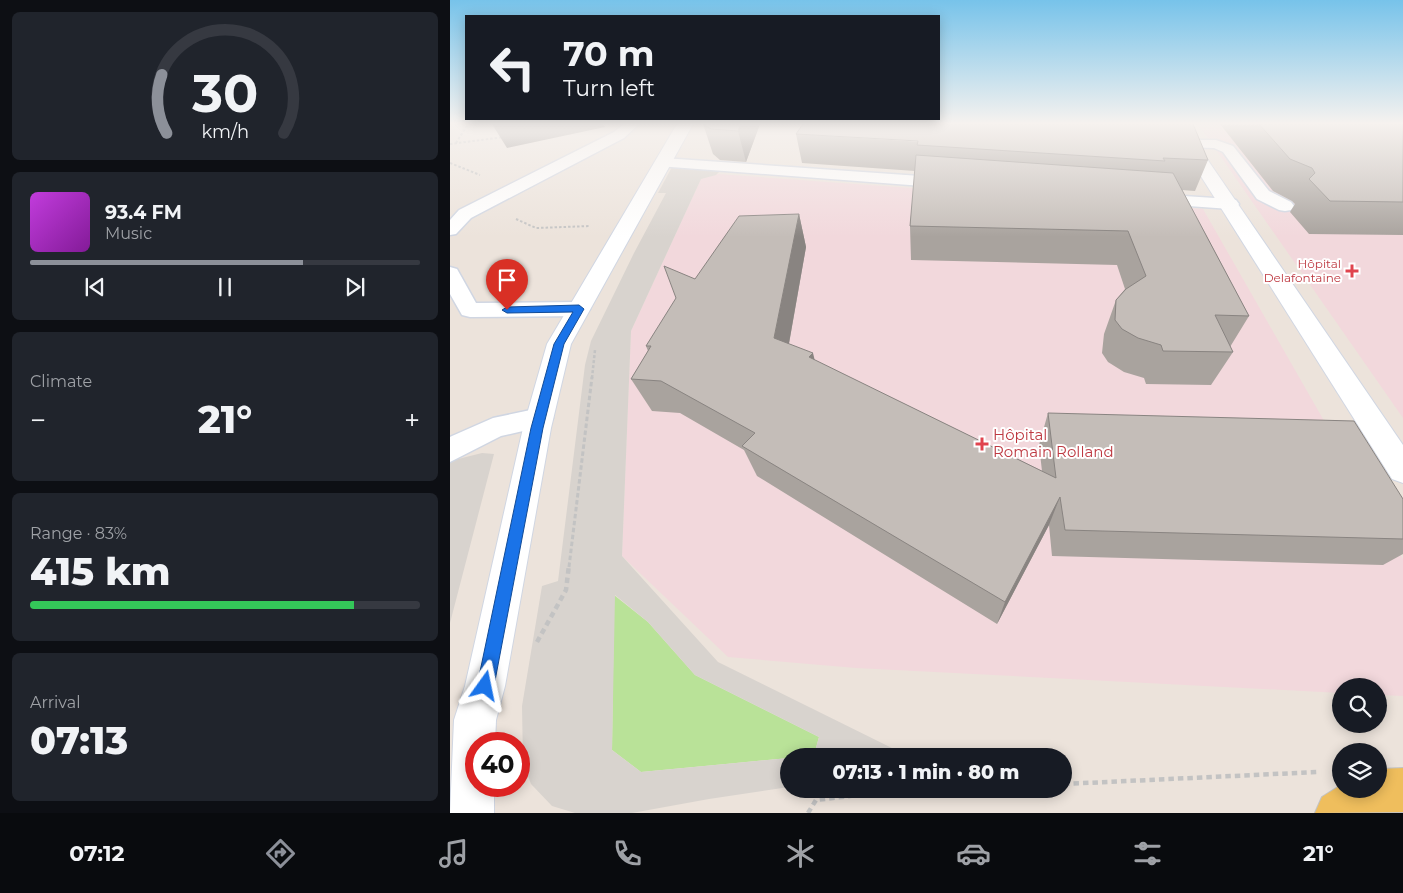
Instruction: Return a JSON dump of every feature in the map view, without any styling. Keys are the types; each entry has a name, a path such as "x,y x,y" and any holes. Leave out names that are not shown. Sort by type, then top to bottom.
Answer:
{"main road":[{"path":"1338,813 1370,792 1403,790"}],"street":[{"path":"1202,162 1403,470"},
{"path":"471,813 475,720 485,686 540,418 559,344 662,163"}],"lane":[{"path":"450,230 465,214 567,162"},
{"path":"1238,162 1264,195 1285,206"},
{"path":"662,163 962,184"},
{"path":"1142,198 1230,204"},
{"path":"450,273 470,310 579,309"},
{"path":"450,451 472,437 504,424 540,418"}],"path":[{"path":"481,206 536,228 598,226"},
{"path":"566,590 596,349"},
{"path":"1072,784 1328,772"},
{"path":"808,813 816,800 833,798"}],"shaded area":[{"name":"Hôpital Delafontaine","path":"1224,162 1403,162 1403,418"},
{"path":"672,167 720,171 716,175 701,179 631,331 622,556 718,662 892,748 816,748 819,737 695,675 648,622 615,595 612,750 641,772 780,759 780,788 632,813 575,813 552,806 531,784 530,732 522,732 522,706 542,586 558,581 585,365 591,341 666,193 658,193"},
{"name":"Hôpital Romain Rolland","path":"718,174 1203,209 1403,559 1403,696 1387,695 1387,678 1332,678 1332,693 856,668 728,657 622,556 631,331 701,179"},
{"path":"482,453 494,454 450,623 450,461"}],"green space":[{"path":"614,595 648,622 695,675 819,737 816,748 780,748 780,759 641,772 612,750"}],"building":[{"path":"915,162 1015,162 1173,173 1249,316 1215,315 1233,352 1163,351 1161,345 1138,338 1122,329 1115,320 1116,300 1126,289 1146,276 1128,231 910,226"},
{"path":"1297,162 1403,162 1403,202 1330,201 1309,179 1315,173 1312,168"},
{"path":"799,214 774,338 813,353 809,357 1056,478 1048,413 1354,421 1403,499 1403,539 1065,530 1060,497 1005,602 742,446 755,433 661,381 631,379 651,346 646,346 676,298 664,266 695,279 739,216"}],"place":[{"name":"Hôpital Delafontaine","path":"1352,271"},
{"name":"Hôpital Romain Rolland","path":"982,444"}],"route":[{"path":"485,686 537,428 559,344 579,309 507,310"}]}
